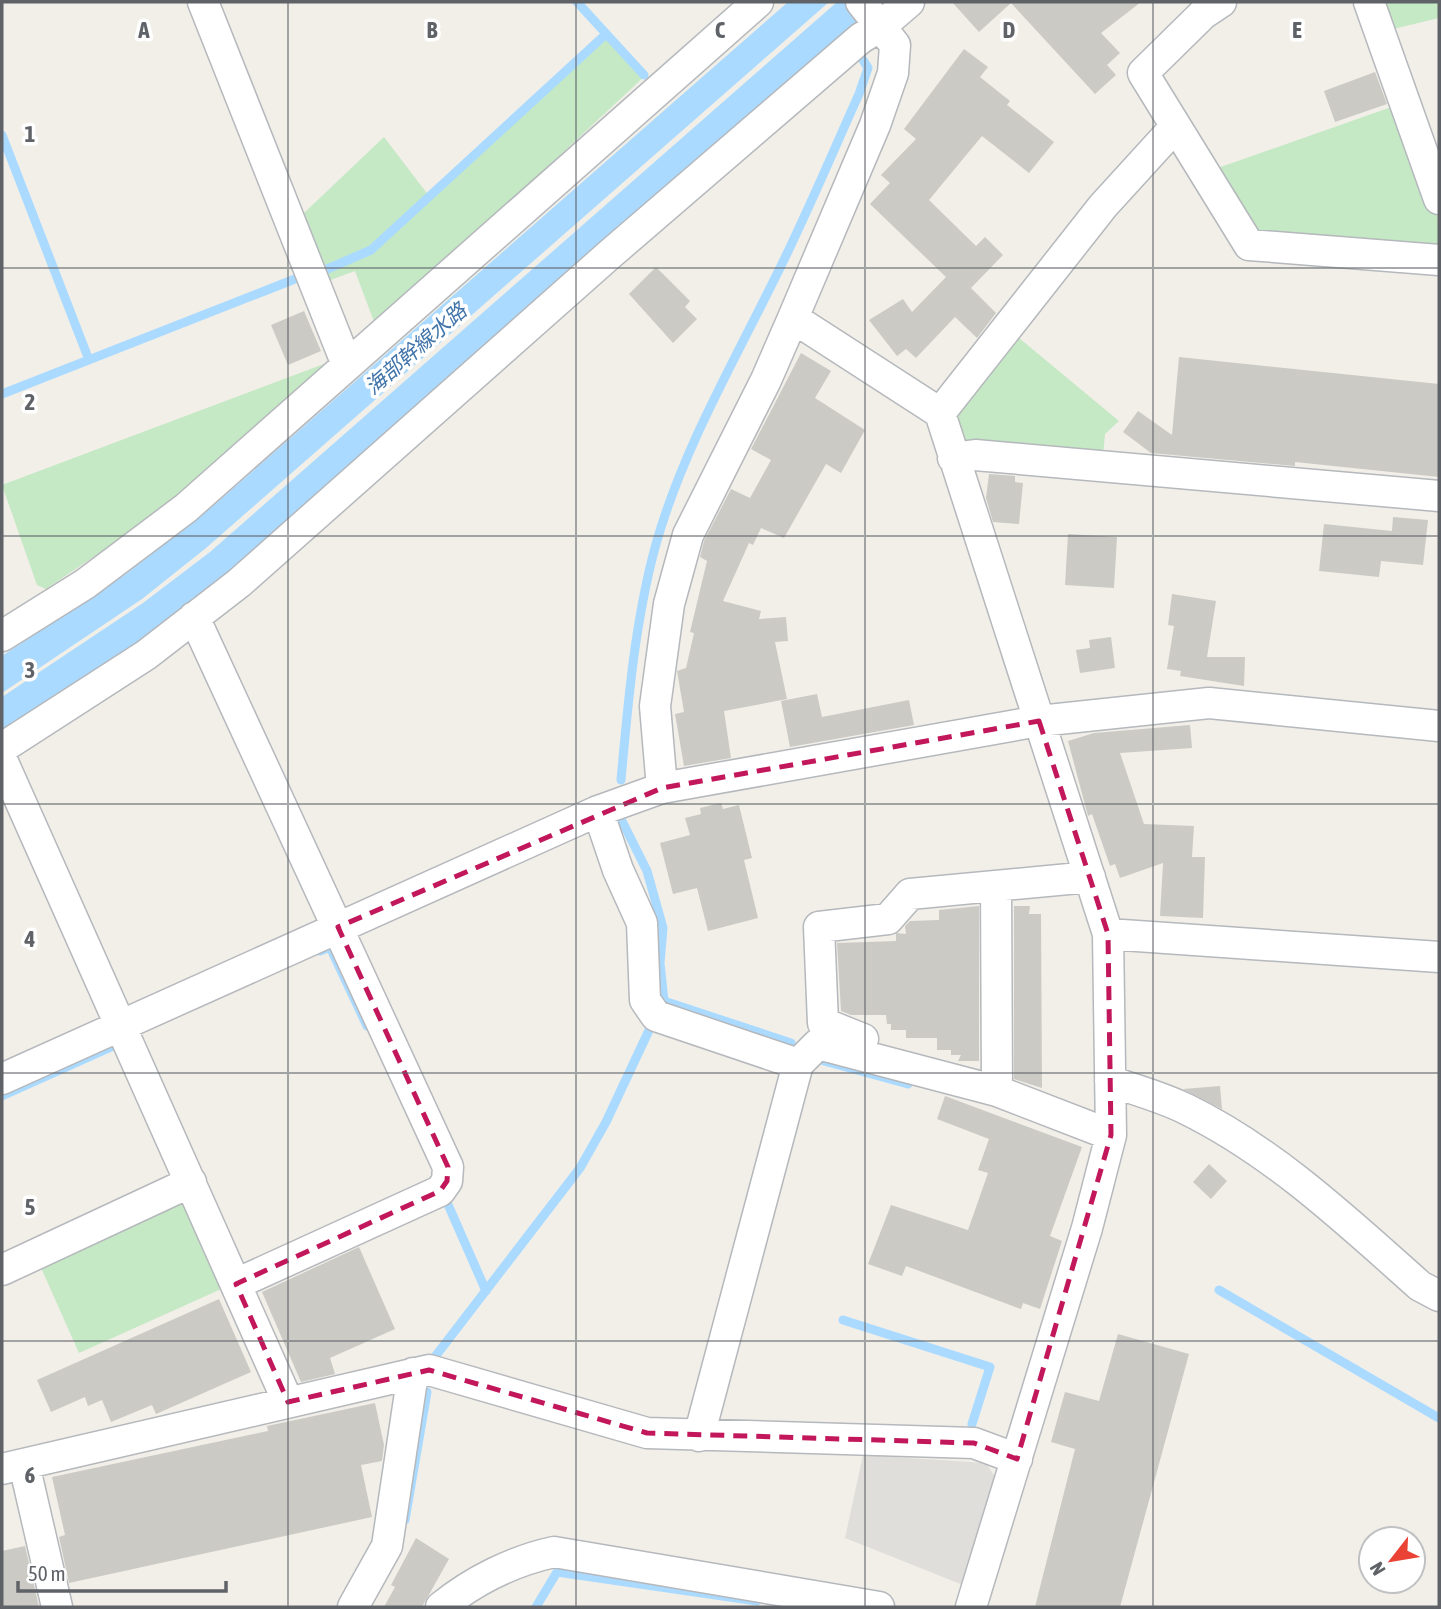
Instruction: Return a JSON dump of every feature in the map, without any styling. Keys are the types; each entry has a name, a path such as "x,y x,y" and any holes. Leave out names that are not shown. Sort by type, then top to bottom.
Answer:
{"street":[{"path":"203,2 347,365"},
{"path":"2,636 85,583 186,508 758,2"},
{"path":"662,788 655,706 669,604 688,535 766,380 875,124 893,73 895,45 861,2"},
{"path":"2,748 146,655 323,511 620,246 861,38 881,26 909,2"},
{"path":"1221,2 1203,14 1143,73 1249,245 1439,260"},
{"path":"1369,2 1439,199"},
{"path":"940,413 1103,206 1175,127"},
{"path":"793,318 940,413 1108,934 1111,1135 1087,1228 971,1607"},
{"path":"953,458 975,455 1439,496"},
{"path":"194,617 448,1167 447,1181 440,1191 236,1284"},
{"path":"2,1079 598,811 662,788 1039,721 1209,703 1439,726"},
{"path":"2,761 288,1402"},
{"path":"598,811 642,923 645,1000 649,1010 656,1016 798,1064"},
{"path":"1090,877 910,894 888,919 819,927 822,1023 1111,1135"},
{"path":"989,1088 996,886"},
{"path":"1108,934 1439,957"},
{"path":"699,1436 798,1064 818,1044 989,1088"},
{"path":"1110,1081 1185,1108 1243,1142 1323,1200 1420,1286 1439,1296"},
{"path":"2,1270 191,1182"},
{"path":"57,1607 13,1466 429,1370 647,1433 974,1443 1017,1459"},
{"path":"353,1607 387,1546 413,1373"},
{"path":"441,1607 461,1591 526,1558 554,1552 879,1607"}],"highlighted area":[{"path":"1039,721 1108,934 1111,1135 1017,1459 974,1443 647,1433 429,1370 288,1402 236,1284 440,1191 447,1181 448,1167 338,927 662,788"}],"shaded area":[{"path":"863,1455 986,1463 997,1480 963,1585 845,1538"}],"green space":[{"path":"1371,2 1439,2 1439,18 1389,30"},
{"path":"605,30 647,74 376,327 355,271 314,286 297,229 303,214 384,137 429,196"},
{"path":"1397,105 1439,221 1439,253 1261,239 1215,169"},
{"path":"1013,333 1119,421 1105,434 1103,455 968,444 954,433 950,411"},
{"path":"329,362 276,416 164,509 46,589 37,585 2,485"},
{"path":"176,1195 192,1203 228,1286 79,1353 38,1261"}],"water":[{"name":"海部幹線水路","path":"788,2 829,2 206,548 142,599 2,693 2,656 126,574 214,505"},
{"path":"837,2 887,2 234,572 142,643 2,736 2,697 143,603 210,552"}],"building":[{"path":"952,2 1141,2 1101,33 1120,53 1107,65 1116,75 1095,94 1011,3 979,32"},
{"path":"964,49 988,67 980,77 1010,101 1007,105 1054,142 1029,173 982,136 929,200 976,246 985,237 1003,255 971,288 996,313 977,338 955,317 916,358 906,349 897,356 869,320 903,299 912,312 946,277 870,204 890,183 881,175 916,139 904,129"},
{"path":"1375,72 1387,104 1335,122 1324,91"},
{"path":"656,267 690,301 685,307 697,319 673,343 629,294"},
{"path":"304,311 321,351 288,365 271,325"},
{"path":"801,353 831,371 815,398 865,430 841,473 826,464 784,538 761,528 753,545 749,543 723,601 761,611 759,619 786,617 788,641 775,642 787,699 724,711 731,758 684,766 675,714 684,712 677,671 686,668 694,633 690,632 707,561 700,557 704,541 731,489 750,498 771,460 751,449"},
{"path":"1179,357 1439,384 1439,477 1295,462 1295,466 1151,453 1123,432 1138,411 1172,435"},
{"path":"989,474 1015,476 1015,482 1023,483 1019,524 993,522 986,498"},
{"path":"1393,517 1428,520 1423,565 1381,561 1379,577 1319,571 1324,524 1392,531"},
{"path":"1068,534 1117,537 1114,588 1065,585"},
{"path":"1172,594 1216,601 1207,657 1245,657 1244,686 1180,676 1181,671 1167,669 1174,626 1168,625"},
{"path":"1111,637 1115,668 1080,673 1076,650 1090,648 1089,640"},
{"path":"817,694 822,717 909,700 914,725 790,747 781,701"},
{"path":"1190,725 1192,748 1120,753 1144,824 1194,826 1192,857 1205,857 1203,918 1160,916 1163,863 1120,878 1115,864 1110,866 1092,814 1088,816 1068,741 1094,733"},
{"path":"721,803 723,809 739,805 752,858 744,860 758,918 708,931 697,888 673,894 660,843 690,835 685,818 701,814 700,808"},
{"path":"979,906 979,1061 958,1061 961,1055 951,1055 951,1050 937,1050 937,1038 906,1038 906,1030 891,1030 886,1015 851,1015 841,1011 837,943 896,941 896,933 906,934 905,926 910,921 939,920 939,910"},
{"path":"1014,906 1030,906 1029,914 1041,914 1042,1088 1014,1079"},
{"path":"1220,1086 1222,1109 1183,1089"},
{"path":"945,1096 1082,1147 1050,1236 1062,1241 1040,1309 1023,1303 1021,1309 906,1266 902,1276 868,1264 891,1205 968,1230 988,1173 978,1170 989,1139 937,1119"},
{"path":"1209,1164 1227,1181 1211,1199 1193,1182"},
{"path":"359,1247 395,1329 330,1358 335,1374 301,1382 262,1292"},
{"path":"219,1299 251,1372 156,1414 152,1405 111,1422 102,1400 88,1406 85,1397 51,1412 37,1380"},
{"path":"1118,1334 1189,1354 1120,1607 1035,1607 1075,1449 1051,1442 1065,1392 1099,1401"},
{"path":"375,1403 384,1445 382,1461 361,1465 372,1517 69,1583 59,1537 65,1535 52,1477 268,1431 267,1426"},
{"path":"416,1538 449,1559 422,1607 384,1607 395,1587 391,1585"},
{"path":"25,1546 39,1607 2,1607 2,1551"}],"waterway":[{"path":"577,2 644,75"},
{"path":"318,273 371,250 606,34"},
{"path":"621,780 638,632 649,573 667,510 693,443 796,236 859,94 868,68 863,60"},
{"path":"2,135 89,360"},
{"path":"2,394 300,277"},
{"path":"622,821 647,871 663,928 660,963 664,1001 791,1043"},
{"path":"320,951 330,947 367,1026"},
{"path":"431,1362 580,1168 606,1122 651,1026"},
{"path":"2,1096 120,1043"},
{"path":"824,1061 908,1084"},
{"path":"446,1200 486,1291"},
{"path":"1219,1290 1439,1418"},
{"path":"843,1320 990,1367 972,1424"},
{"path":"405,1520 427,1392"},
{"path":"536,1607 557,1572 757,1601"}]}
